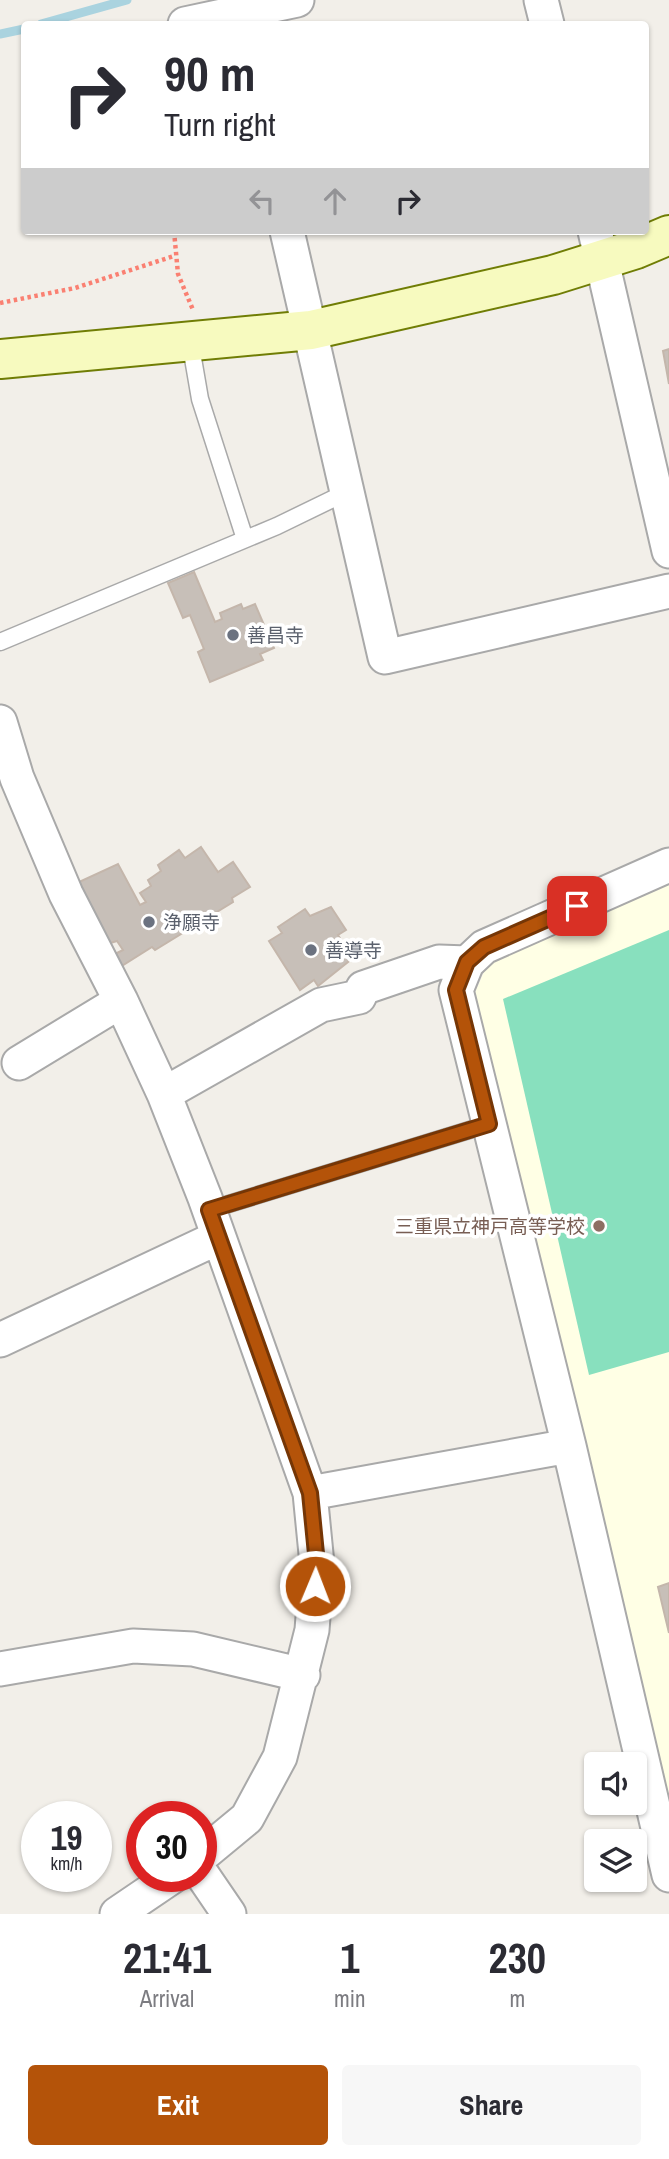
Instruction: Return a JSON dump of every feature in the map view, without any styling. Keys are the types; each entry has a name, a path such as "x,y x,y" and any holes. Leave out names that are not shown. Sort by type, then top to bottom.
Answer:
{"street":[{"path":"215,21 235,19 297,0"},
{"path":"541,0 546,21"},
{"path":"0,359 311,330 553,275 598,246 669,234"},
{"path":"288,235 385,657 669,591"},
{"path":"598,246 669,551"},
{"path":"0,722 9,781 121,1001 164,1094 310,1493 317,1564 312,1630 303,1675 280,1757 247,1818 217,1843"},
{"path":"669,865 484,947 467,962 456,990 569,1446 669,1875"},
{"path":"164,1094 321,1005 359,997 363,988 439,962 467,962"},
{"path":"19,1063 121,1001"},
{"path":"0,1340 213,1224"},
{"path":"310,1493 569,1446"},
{"path":"0,1669 133,1646 192,1649 303,1675"},
{"path":"117,1914 149,1892"},
{"path":"214,1892 229,1914"}],"lane":[{"path":"198,340 201,399 245,539"},
{"path":"0,642 245,539 347,492"},
{"path":"213,1224 489,1124"}],"path":[{"path":"174,235 174,256 178,274 198,340"},
{"path":"0,303 75,288 174,256"}],"shaded area":[{"name":"三重県立神戸高等学校","path":"669,875 669,1799 587,1451 472,1000 492,953"}],"green space":[{"path":"669,930 669,1352 589,1375 503,999"}],"building":[{"path":"669,349 669,384 663,351"},
{"name":"善昌寺","path":"194,572 215,622 222,619 220,613 241,604 243,609 255,604 274,648 260,654 263,660 210,682 198,652 204,649 190,615 183,618 168,583"},
{"name":"浄願寺","path":"201,847 218,872 233,862 250,887 232,898 233,902 155,950 152,947 120,967 113,955 123,950 117,941 107,944 79,882 118,864 140,905 146,902 140,893 151,886 148,880 161,871 158,865 179,850 185,858"},
{"name":"善導寺","path":"331,907 346,930 338,935 353,958 318,986 314,980 300,990 269,941 282,933 278,927 305,909 310,916"},
{"path":"669,1583 669,1633 658,1587"}],"waterway":[{"path":"52,21 127,0"},
{"path":"0,34 21,30"}],"place":[{"name":"善昌寺","path":"233,635"},
{"name":"浄願寺","path":"149,922"},
{"name":"善導寺","path":"311,950"},
{"name":"三重県立神戸高等学校","path":"599,1226"}],"route":[{"path":"315,1586 317,1564 310,1493 209,1210 489,1124 456,990 467,962 484,947 577,906"}]}
